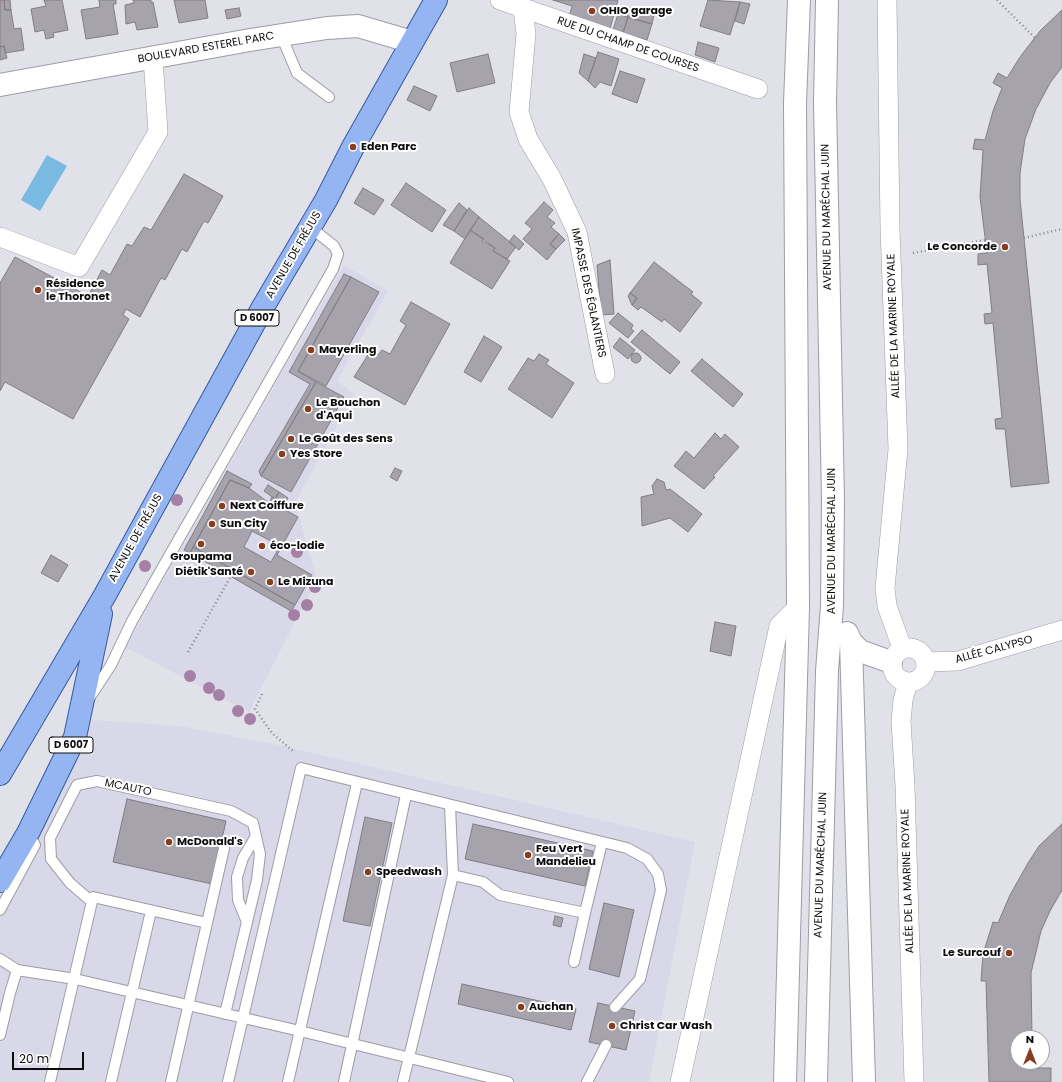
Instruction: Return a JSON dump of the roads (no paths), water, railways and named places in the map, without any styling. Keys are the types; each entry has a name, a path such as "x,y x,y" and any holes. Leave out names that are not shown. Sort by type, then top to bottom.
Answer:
{"main road":[{"name":"AVENUE DE FRÉJUS","path":"0,774 105,595 263,307 310,227 436,0"},
{"path":"785,1082 798,607 795,103 799,0"},
{"name":"AVENUE DU MARÉCHAL JUIN","path":"816,1082 827,672 832,606 833,499 825,103 827,0"},
{"name":"BOULEVARD ESTEREL PARC","path":"0,85 327,28 358,26 412,42"},
{"name":"AVENUE DE FRÉJUS","path":"0,882 28,833 75,737 105,595"},
{"path":"832,606 851,642 860,651 897,655"},
{"path":"851,642 864,1082"}],"street":[{"name":"RUE DU CHAMP DE COURSES","path":"500,0 523,10 758,89"},
{"name":"ALLÉE DE LA MARINE ROYALE","path":"887,0 891,258 898,449 885,588 887,606 897,655"},
{"name":"IMPASSE DES ÉGLANTIERS","path":"523,10 526,34 520,112 528,139 552,179 577,232 605,374"},
{"path":"0,236 79,267 158,132 153,58"},
{"path":"680,1082 779,626 798,607"},
{"name":"ALLÉE CALYPSO","path":"926,662 958,661 1062,630"},
{"path":"913,648 922,653 926,662 926,667 922,676 913,681 908,682 897,677 893,673 897,655 913,648"},
{"name":"ALLÉE DE LA MARINE ROYALE","path":"908,682 903,700 901,721 905,786 914,1082"}],"lane":[{"path":"281,35 297,73 329,97"},
{"path":"80,712 111,665 135,615 333,269 338,254 334,246 310,227"},
{"path":"228,1082 301,768 450,806 627,848 647,859 658,874 660,890 640,979 615,1007"},
{"name":"MCAUTO","path":"92,902 70,883 51,859 50,838 77,785 97,781 231,810 253,823 260,854 257,880 225,1014"},
{"path":"288,1082 357,783"},
{"path":"344,1082 406,795"},
{"path":"403,1082 453,875 450,806"},
{"path":"0,910 35,846 28,833"},
{"path":"247,922 238,900 237,877 243,858 256,836"},
{"path":"574,962 602,842"},
{"path":"171,1082 225,844"},
{"path":"453,875 483,882 500,895 585,913"},
{"path":"50,1082 93,897 207,923"},
{"path":"111,1082 152,911"},
{"path":"0,959 17,970 75,979 353,1043 408,1057 467,1077 508,1082"},
{"path":"0,1035 17,970"},
{"path":"587,1082 606,1045"}],"water":[{"path":"47,155 67,166 40,211 21,200"}],"place":[{"name":"OHIO garage","path":"592,11"},
{"name":"Eden Parc","path":"353,147"},
{"name":"Le Concorde","path":"1005,247"},
{"name":"Résidence le Thoronet","path":"38,290"},
{"name":"Mayerling","path":"311,350"},
{"name":"Le Bouchon d'Aqui","path":"308,409"},
{"name":"Le Goût des Sens","path":"291,439"},
{"name":"Yes Store","path":"282,454"},
{"name":"Next Coiffure","path":"222,506"},
{"name":"Sun City","path":"212,524"},
{"name":"Groupama","path":"201,544"},
{"name":"éco-lodie","path":"262,546"},
{"name":"Diétik'Santé","path":"251,572"},
{"name":"Le Mizuna","path":"270,582"},
{"name":"McDonald's","path":"169,842"},
{"name":"Feu Vert Mandelieu","path":"528,855"},
{"name":"Speedwash","path":"368,872"},
{"name":"Le Surcouf","path":"1009,953"},
{"name":"Auchan","path":"521,1007"},
{"name":"Christ Car Wash","path":"612,1026"}]}
